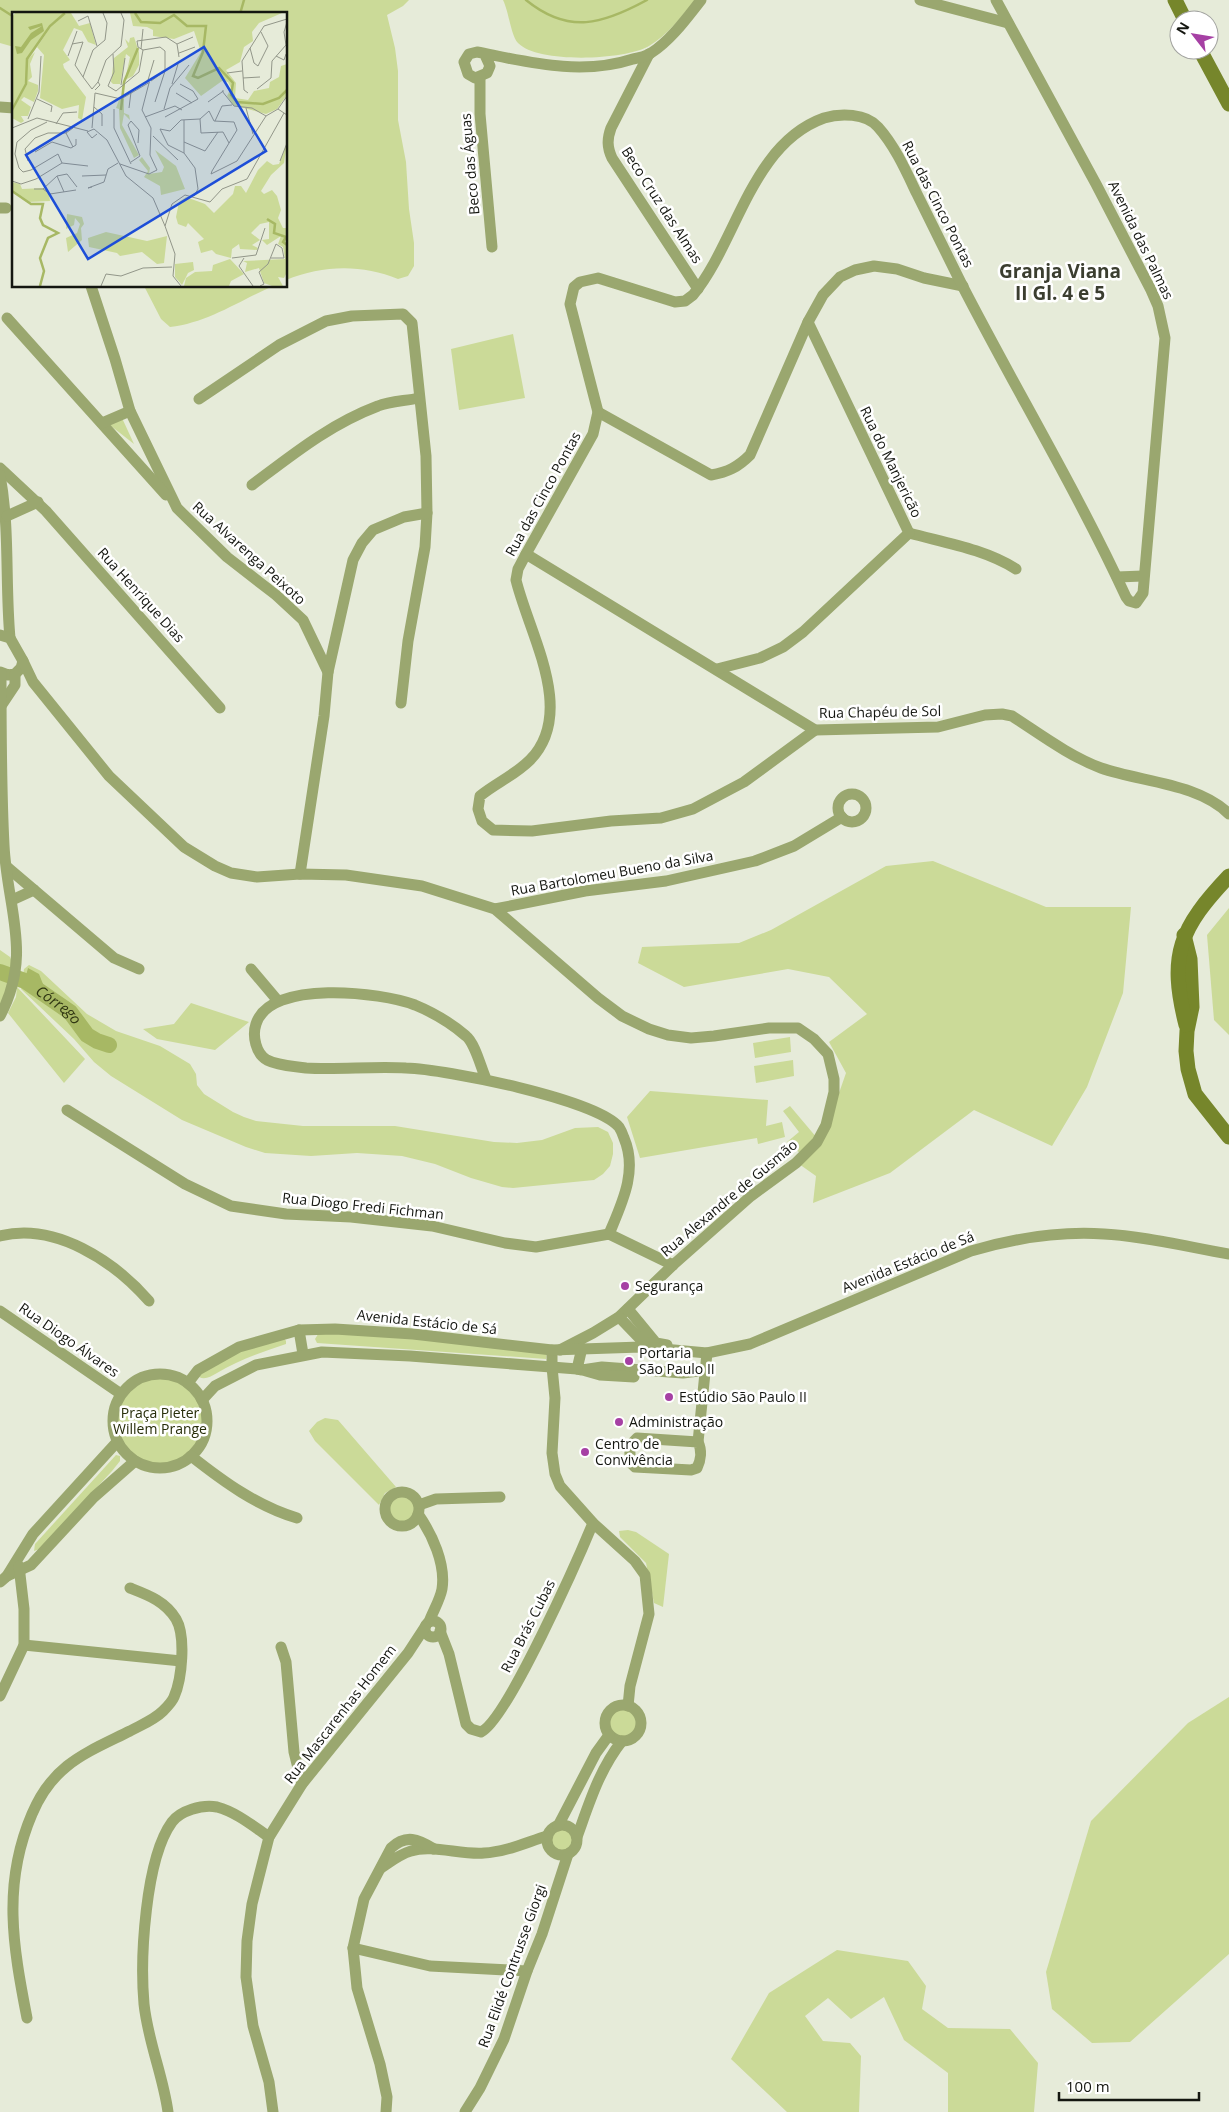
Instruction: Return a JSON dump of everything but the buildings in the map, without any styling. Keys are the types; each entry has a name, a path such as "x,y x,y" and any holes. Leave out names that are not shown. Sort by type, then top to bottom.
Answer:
{"street":[{"path":"485,55 489,62 489,70 480,77 468,74 464,62 473,53 571,68 600,68 649,54 665,42 701,0"},
{"path":"920,0 1008,23"},
{"name":"Avenida das Palmas","path":"996,0 1096,184 1158,306 1166,338 1143,576 1143,593 1136,602 1132,602 1126,597 1117,577"},
{"name":"Beco Cruz das Almas","path":"649,54 611,128 607,139 608,150 698,289"},
{"path":"1205,60 1229,104"},
{"name":"Beco das Águas","path":"480,77 481,131 492,247"},
{"name":"Rua das Cinco Pontas","path":"815,730 744,782 693,809 661,818 611,821 532,831 493,830 482,821 478,809 480,796 494,785 517,772 531,759 548,729 551,698 548,681 516,580 518,569 526,554 594,434 598,412 570,304 574,287 580,282 598,278 675,302 685,301 698,289 762,170 800,129 825,117 848,114 868,119 876,125 893,148 963,286 1117,577"},
{"path":"598,412 711,475 726,472 739,466 750,455 808,322 823,295 840,278 855,270 874,266 897,269 924,278 963,286"},
{"name":"Rua Alvarenga Peixoto","path":"91,288 115,359 130,411 177,508 227,557 276,595 303,620 328,672"},
{"path":"198,400 278,345 326,321 352,316 403,314 412,322 426,456 427,514 425,547 408,641 401,703"},
{"path":"7,318 177,508"},
{"name":"Rua do Manjericão","path":"717,669 760,658 783,648 810,626 909,533 808,322"},
{"path":"252,485 309,442 346,420 380,405 419,398"},
{"path":"102,423 130,411"},
{"path":"128,452 146,444"},
{"name":"Rua Henrique Dias","path":"0,468 38,502 220,708"},
{"path":"0,475 6,516 5,636"},
{"path":"4,497 8,492 20,486"},
{"path":"6,516 38,502"},
{"path":"300,874 324,716 328,672 353,560 362,543 373,530 404,517 427,514"},
{"path":"909,533 982,552 1000,559 1016,569"},
{"name":"Rua Chapéu de Sol","path":"526,554 815,730 938,727 985,715 1002,714 1012,716 1084,760 1109,770 1196,793 1214,802 1229,814"},
{"path":"1117,577 1143,576"},
{"path":"0,616 6,598"},
{"name":"Rua Alexandre de Gusmão","path":"5,636 23,661 33,682 109,776 184,847 215,866 231,873 257,877 300,874 346,875 422,886 495,909 622,1016 650,1029 668,1035 691,1038 769,1028 798,1028 814,1039 828,1054 834,1079 834,1092 826,1125 817,1142 796,1163 751,1196 673,1265 623,1313 593,1333 556,1350"},
{"path":"1,706 15,685 16,674 23,661"},
{"path":"0,1016 13,987 17,968 17,937 7,867 2,791 0,672 16,674"},
{"name":"Rua Alexandre de Gusmão","path":"16,674 33,682"},
{"name":"Rua Bartolomeu Bueno da Silva","path":"495,909 585,891 666,882 755,861 794,846 842,817"},
{"path":"7,867 114,958 139,969"},
{"path":"1229,876 1201,907 1184,935 1190,959 1192,1007 1187,1031 1188,1069 1195,1094 1229,1138"},
{"path":"12,900 34,890"},
{"path":"251,969 278,1001"},
{"path":"486,1079 468,1038 447,1022 414,1005 382,996 323,992 278,1001 262,1012 256,1023 254,1035 257,1047 265,1059 280,1065 329,1070 407,1068 486,1079 595,1112 608,1119 620,1128 627,1145 630,1162 626,1193 610,1234 673,1265"},
{"name":"Rua Diogo Fredi Fichman","path":"67,1110 185,1184 231,1206 286,1214 351,1217 432,1226 505,1243 536,1246 610,1234"},
{"path":"0,1236 41,1233 68,1242 93,1253 113,1267 132,1281 149,1301"},
{"name":"Avenida Estácio de Sá","path":"584,1348 603,1352 674,1357 750,1344 933,1265 1006,1241 1040,1235 1105,1234 1229,1254"},
{"name":"Rua Diogo Álvares","path":"0,1311 121,1394"},
{"path":"623,1313 650,1343"},
{"name":"Avenida Estácio de Sá","path":"188,1383 198,1370 239,1347 299,1330 335,1329 413,1334 556,1350 584,1348 606,1343 650,1343 700,1353"},
{"path":"299,1330 303,1354"},
{"path":"579,1369 584,1348"},
{"path":"556,1350 552,1366 555,1398 552,1453 555,1474 560,1486 593,1523 635,1561 645,1575 649,1614 630,1686 628,1706"},
{"path":"202,1400 216,1386 256,1365 303,1354 322,1352 410,1356 579,1369 607,1363 656,1365 687,1372 706,1370"},
{"path":"698,1442 637,1438 632,1443 629,1451 632,1464 635,1467 690,1470 697,1468 701,1452 698,1442 706,1370 700,1353"},
{"path":"153,1374 173,1375 188,1383 202,1400 207,1418 206,1432 201,1444 191,1456 173,1466 162,1468 152,1468 129,1457 117,1442 112,1421 114,1407 121,1394 134,1382 153,1374"},
{"path":"3,1579 33,1534 117,1442"},
{"path":"191,1456 242,1492 274,1511 297,1518"},
{"path":"3,1579 31,1565 94,1497 135,1461"},
{"path":"419,1509 414,1497 402,1492 392,1496 387,1503 386,1513 390,1520 398,1525 406,1525 415,1520 419,1509 436,1499 500,1497"},
{"name":"Rua Mascarenhas Homem","path":"273,2112 269,2082 253,2026 246,1977 247,1941 252,1904 270,1837 302,1784 408,1653 427,1624 442,1588 441,1571 437,1549 431,1532 419,1509"},
{"name":"Rua Brás Cubas","path":"427,1624 426,1634 435,1637 440,1631 449,1654 466,1724 476,1731 487,1729 511,1693 555,1608 593,1523"},
{"path":"0,1696 24,1645 24,1609 17,1559"},
{"path":"27,2018 14,1953 12,1920 13,1886 21,1848 32,1813 49,1785 70,1763 90,1749 161,1713 174,1698 181,1661 182,1642 176,1620 157,1599 130,1588"},
{"path":"24,1645 181,1661"},
{"path":"280,1647 286,1662 294,1752 302,1784"},
{"path":"547,1836 550,1850 558,1855 568,1854 575,1847 598,1781 611,1755 622,1742 636,1735 640,1725 638,1714 628,1706 617,1706 608,1713 605,1722 610,1735 622,1742"},
{"path":"558,1826 596,1753 610,1735"},
{"path":"168,2112 165,2092 150,2040 144,2004 142,1968 144,1930 149,1896 156,1860 162,1843 168,1828 180,1814 206,1807 215,1807 233,1814 270,1837"},
{"path":"386,2112 387,2097 380,2064 356,1988 353,1948 364,1899 391,1848 404,1839 422,1841 434,1849 458,1853 485,1853 507,1850 547,1836 553,1828 558,1826 568,1826 577,1837"},
{"name":"Rua Elidé Contrusse Giorgi","path":"465,2112 480,2088 504,2039 527,1971 542,1934 568,1854"},
{"path":"353,1948 430,1966 527,1971"}],"green space":[{"path":"0,0 409,0 403,6 387,15 398,71 398,120 406,162 409,209 414,243 414,266 408,276 398,279 370,271 342,268 314,271 288,279 288,12 12,12 12,46 0,43"},
{"path":"503,0 695,0 668,31 649,46 638,51 622,54 582,58 544,54 528,50 518,43"},
{"path":"145,288 269,288 223,311 184,325 170,327 161,319"},
{"path":"513,334 525,398 459,410 451,349"},
{"path":"122,418 134,444 111,426 111,424"},
{"path":"933,861 1046,907 1131,907 1123,993 1087,1087 1052,1146 974,1110 890,1173 813,1203 816,1176 799,1164 839,1093 846,1073 829,1042 867,1014 829,977 788,969 684,987 638,963 642,947 739,943 771,930 886,866"},
{"path":"1229,908 1229,1035 1214,1020 1207,935"},
{"path":"0,950 10,957 13,964 0,1010 0,980 3,981 7,967 0,968"},
{"path":"29,965 41,971 87,1014 116,1031 160,1046 190,1064 196,1074 197,1085 204,1094 244,1117 256,1121 303,1126 395,1126 494,1142 517,1143 542,1140 575,1128 598,1127 608,1132 613,1143 610,1166 594,1180 513,1188 502,1187 471,1178 435,1164 402,1156 357,1153 311,1156 265,1153 246,1147 182,1120 111,1076 94,1062 74,1039 21,989 24,969"},
{"path":"17,987 85,1059 64,1083 8,1013 16,997"},
{"path":"191,1003 249,1022 215,1050 157,1039 143,1029 174,1024"},
{"path":"790,1037 791,1052 755,1058 753,1043"},
{"path":"793,1060 794,1076 756,1083 754,1066"},
{"path":"650,1091 768,1100 766,1126 782,1122 785,1137 758,1144 757,1138 640,1158 627,1117"},
{"path":"790,1106 817,1138 801,1154 787,1142 799,1132 783,1111"},
{"path":"320,1331 547,1350 546,1359 317,1343 315,1339"},
{"path":"284,1338 286,1344 242,1360 210,1377 199,1377 199,1374 232,1353"},
{"name":"Praça Pieter Willem Prange","path":"163,1373 173,1375 188,1383 190,1380 204,1403 207,1427 202,1443 191,1456 176,1465 159,1468 142,1465 127,1456 116,1439 113,1430 113,1420 120,1395 130,1385 148,1375"},
{"path":"325,1418 338,1420 396,1487 385,1493 379,1505 315,1441 309,1431 317,1422"},
{"path":"116,1455 120,1456 120,1461 112,1471 40,1549 34,1551 35,1544"},
{"path":"402,1496 411,1500 415,1509 411,1518 402,1522 393,1518 389,1509 393,1500"},
{"path":"628,1530 636,1532 669,1554 663,1607 654,1603 646,1563 620,1537 619,1531"},
{"path":"1229,1697 1229,1954 1130,2042 1092,2043 1052,2009 1046,1972 1091,1821 1188,1723"},
{"path":"623,1705 635,1711 641,1723 635,1735 623,1741 611,1735 605,1723 611,1711"},
{"path":"562,1825 573,1829 577,1840 573,1851 562,1855 551,1851 547,1840 551,1829"},
{"path":"837,1950 908,1961 926,1986 922,2009 948,2028 1010,2029 1038,2063 1034,2112 948,2112 948,2073 904,2040 884,1997 851,2019 828,1998 805,2016 823,2041 850,2043 861,2056 859,2112 787,2112 731,2059 769,1993"}],"shaded area":[{"path":"28,968 39,974 43,984 30,993 23,987"}],"waterway":[{"path":"241,12 244,0"},
{"path":"526,0 542,11 572,22 601,20 647,0"},
{"path":"0,8 12,16"},
{"name":"Córrego","path":"0,972 25,981 70,1012 87,1035 109,1045"}],"place":[{"name":"Segurança","path":"625,1286"},
{"name":"Portaria São Paulo II","path":"629,1361"},
{"name":"Estúdio São Paulo II","path":"669,1397"},
{"name":"Administração","path":"619,1422"},
{"name":"Centro de Convivência","path":"585,1452"}],"district":[{"name":"Granja Viana II Gl. 4 e 5","path":"1060,282"}]}
